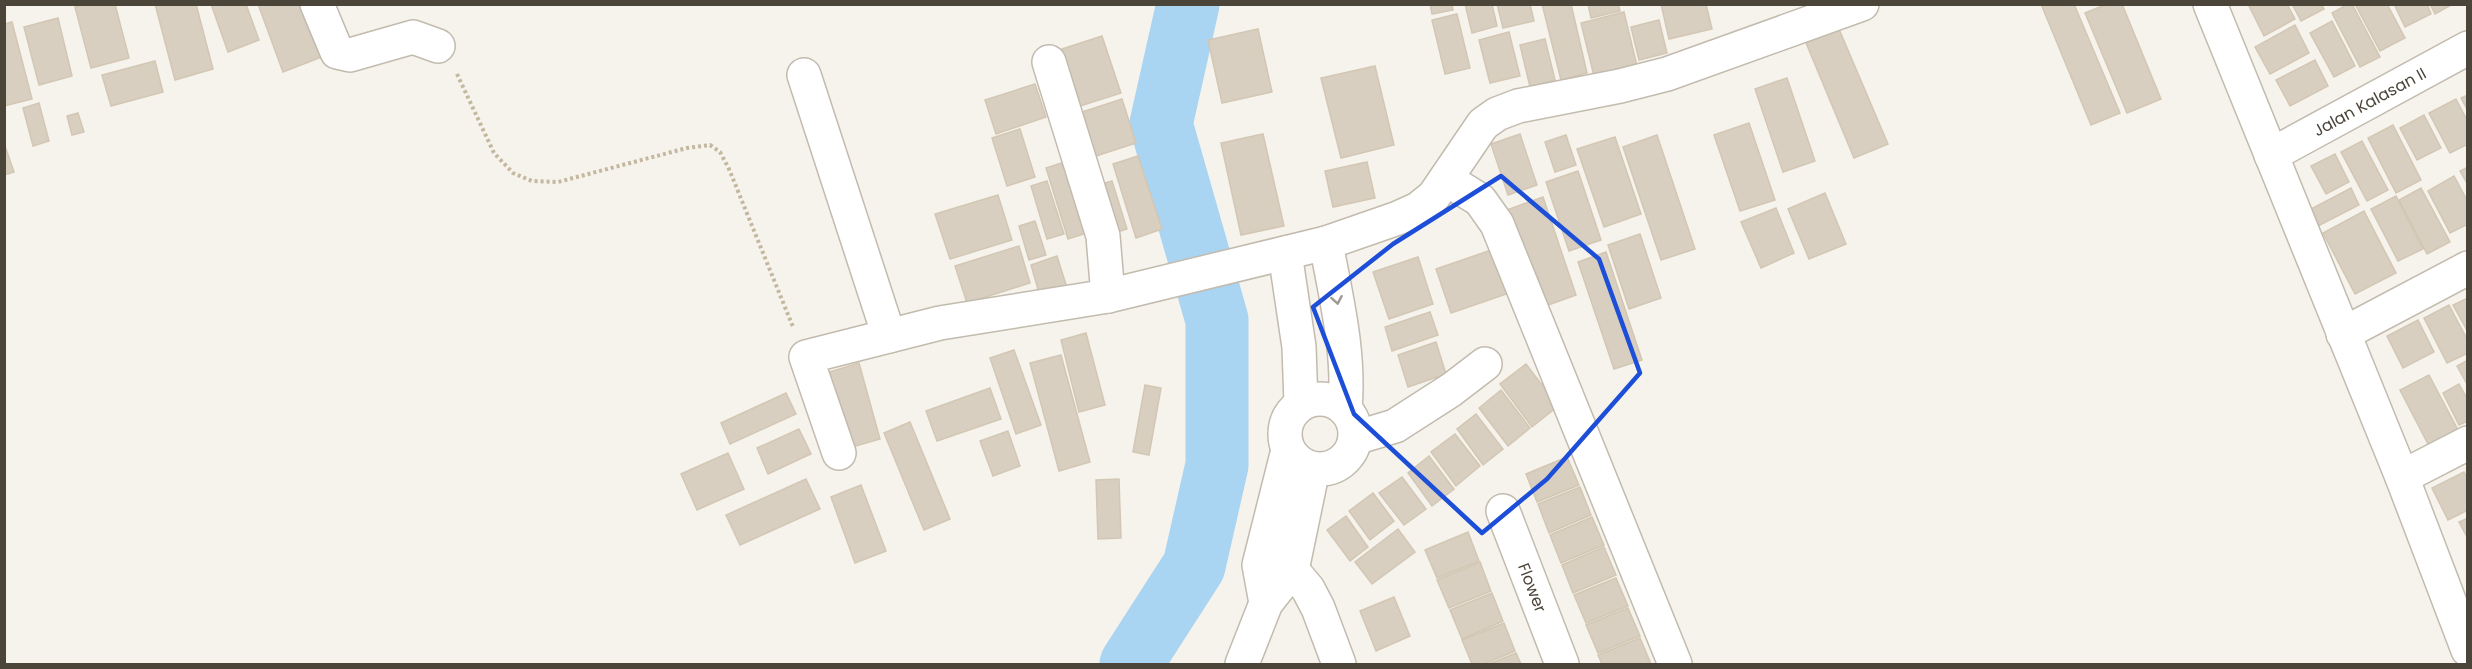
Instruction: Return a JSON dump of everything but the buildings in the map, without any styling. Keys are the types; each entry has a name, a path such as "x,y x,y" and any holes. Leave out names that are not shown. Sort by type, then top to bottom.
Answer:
{"street":[{"path":"317,4 337,52 350,55 413,37 438,46"},
{"path":"840,453 806,357 939,323 1108,296 1326,243 1418,209 1434,196 1484,124 1497,114 1518,106 1620,86 1667,74 1862,4"},
{"path":"2210,4 2402,477 2468,650"},
{"name":"Jalan Kalasan II","path":"2271,154 2468,48"},
{"path":"1049,62 1103,236 1108,296"},
{"path":"804,75 889,336"},
{"path":"1446,179 1480,200 1497,224 1675,664"},
{"path":"1326,243 1344,337 1347,386 1350,424 1352,450 1345,459 1325,470 1301,459 1285,433 1290,417 1301,404 1316,399 1332,401 1350,424 1395,426 1451,390 1485,364"},
{"path":"1285,253 1299,347 1301,404"},
{"path":"2343,334 2468,268"},
{"path":"2402,477 2468,442"},
{"path":"1266,603 1259,565 1301,459"},
{"path":"1242,664 1266,603 1292,570 1301,459"},
{"name":"Flower","path":"1503,511 1562,664"},
{"path":"1259,565 1292,570 1308,589 1340,664"}],"path":[{"path":"438,46 454,68 494,153 513,173 532,181 558,183 687,148 710,145 720,152 806,357"}],"highlighted area":[{"path":"1501,176 1599,259 1640,373 1547,479 1482,533 1354,414 1313,307 1393,244"}],"waterway":[{"path":"1131,664 1194,566 1217,465 1217,320 1161,124 1188,4"}]}
